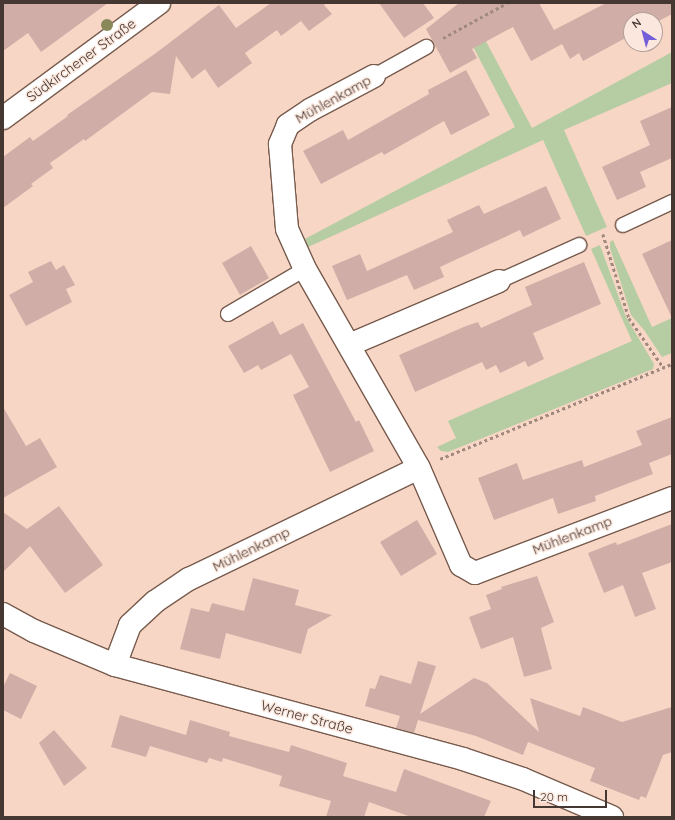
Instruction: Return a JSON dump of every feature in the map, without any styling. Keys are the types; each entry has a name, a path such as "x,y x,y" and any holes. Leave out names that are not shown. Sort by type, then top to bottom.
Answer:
{"street":[{"name":"Südkirchener Straße","path":"3,118 159,3"},
{"name":"Mühlenkamp","path":"374,76 310,110 288,125 280,144 287,229 305,269 419,468 460,565 475,572 672,498"},
{"path":"349,345 499,281"},
{"name":"Mühlenkamp","path":"115,665 130,625 156,600 182,583 419,468"},
{"name":"Werner Straße","path":"3,614 34,631 115,665 463,759 523,779 612,817"}],"lane":[{"name":"Mühlenkamp","path":"374,76 426,47"},
{"path":"623,225 672,202"},
{"path":"499,281 579,245"},
{"path":"228,314 305,269"}],"path":[{"path":"426,47 507,3"},
{"path":"579,245 623,225"},
{"path":"603,234 629,318 663,367"},
{"path":"419,468 672,364"}],"green space":[{"path":"480,30 532,128 672,52 672,83 564,130 607,227 586,236 543,140 306,248 301,241 515,127 468,37"},
{"path":"613,240 652,327 672,318 672,353 662,357 644,330 631,315 610,248 610,242"},
{"path":"600,245 626,317 654,364 653,369 448,452 441,451 437,447 456,438 448,421 632,341 591,249"}],"building":[{"path":"3,3 108,3 41,52 28,33 3,51"},
{"path":"271,3 326,3 324,5 332,14 309,31 301,21 281,36 277,30 245,53 252,63 218,88 205,69 192,79 176,56 170,94 152,92 85,141 84,139 50,163 53,168 31,184 33,186 3,208 3,157 30,137 33,141 68,116 67,115 156,53 219,5 236,28"},
{"path":"379,3 423,3 434,18 404,38"},
{"path":"459,3 539,3 554,30 606,3 672,3 672,14 663,19 663,12 623,12 623,39 583,61 579,53 570,59 562,44 531,61 513,27 472,49 477,58 450,73 426,29"},
{"path":"466,70 490,115 451,135 444,121 384,155 382,152 321,184 303,151 343,130 348,140 429,94 428,90"},
{"path":"672,107 672,158 640,172 646,187 617,200 602,167 650,145 640,121"},
{"path":"546,186 561,219 523,237 520,230 440,267 444,277 414,290 407,275 347,300 332,266 360,254 367,271 453,232 447,220 479,205 484,214"},
{"path":"672,240 672,318 642,254"},
{"path":"251,246 269,278 240,295 222,263"},
{"path":"51,261 56,270 64,265 75,285 66,289 72,302 26,326 9,295 33,282 28,272"},
{"path":"584,262 601,304 533,333 544,359 528,367 525,361 500,373 496,365 486,370 482,362 415,392 399,355 478,322 481,328 532,305 525,287"},
{"path":"273,321 280,335 303,323 356,422 359,420 374,451 330,472 293,395 309,387 291,354 261,370 258,365 244,373 228,346"},
{"path":"3,407 26,446 40,438 57,467 3,498"},
{"path":"672,417 672,454 649,463 653,474 595,496 596,501 558,514 553,498 494,520 478,478 517,463 523,480 582,460 584,467 642,445 636,431"},
{"path":"59,506 103,565 65,593 30,546 3,572 3,512 27,529"},
{"path":"417,520 437,554 401,576 380,542"},
{"path":"672,524 672,562 642,573 656,609 635,617 623,585 604,593 588,553 616,542 617,545"},
{"path":"537,576 554,622 541,628 552,669 524,677 513,637 481,649 469,617 491,609 486,595 502,589 501,587"},
{"path":"253,578 299,590 295,605 332,615 308,629 301,654 226,633 220,659 180,649 191,608 209,612 212,603 244,611"},
{"path":"418,661 436,666 420,714 474,678 487,683 539,732 530,698 580,716 583,707 622,722 672,707 672,752 663,755 646,798 641,796 639,800 590,781 595,768 528,742 523,755 476,736 418,720 414,733 396,728 400,716 365,706 370,688 375,689 380,675 411,684"},
{"path":"10,673 37,686 21,719 3,710 3,687"},
{"path":"120,715 186,735 190,720 230,732 229,736 289,752 291,745 347,763 343,776 396,792 404,769 491,801 484,817 411,817 369,802 364,817 326,817 331,801 279,786 282,776 223,758 222,762 209,758 207,763 150,746 146,757 111,747"},
{"path":"54,730 87,768 64,786 39,743"}]}
